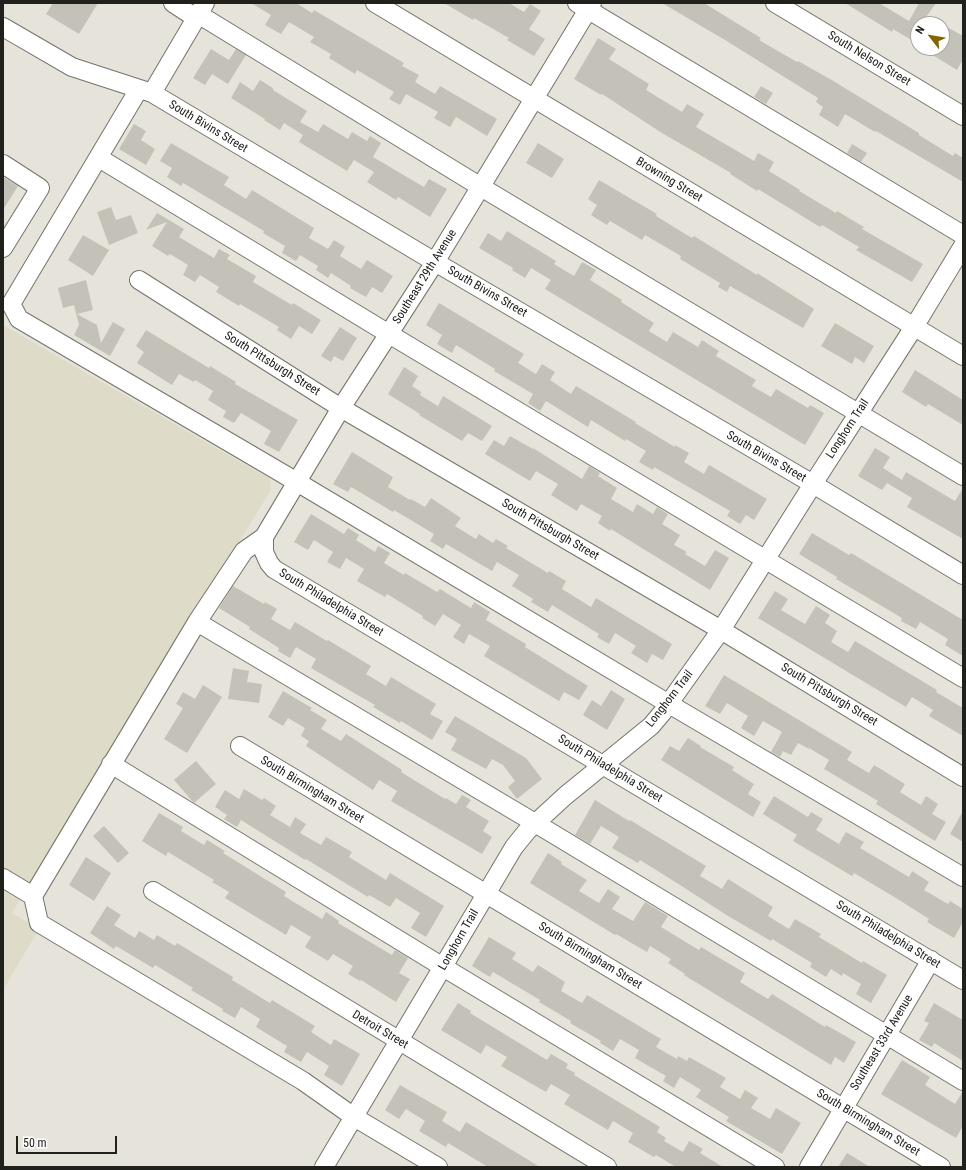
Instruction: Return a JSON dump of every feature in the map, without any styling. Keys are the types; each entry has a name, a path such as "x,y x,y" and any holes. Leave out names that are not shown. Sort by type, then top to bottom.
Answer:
{"street":[{"path":"172,3 200,12 481,188 963,476"},
{"name":"Browning Street","path":"375,3 963,356"},
{"name":"South Nelson Street","path":"775,3 963,116"},
{"path":"586,5 963,235"},
{"name":"Southeast 29th Avenue","path":"264,544 296,482 341,408 436,262 535,99 586,5"},
{"path":"200,12 99,158 11,304 19,319 963,877"},
{"name":"South Bivins Street","path":"3,27 72,67 145,91 813,484 963,575"},
{"path":"99,158 389,334 963,678"},
{"path":"3,164 40,188 3,248"},
{"name":"Longhorn Trail","path":"324,1167 514,847 526,831 565,796 604,766 651,726 669,704 721,630 914,327 963,246"},
{"name":"South Pittsburgh Street","path":"138,280 341,408 721,630 963,777"},
{"path":"264,544 244,551 197,622 111,764 33,896 39,923 303,1080 354,1117 438,1167"},
{"name":"South Philadelphia Street","path":"264,544 269,563 274,570 963,980"},
{"path":"197,622 535,823 963,1081"},
{"name":"South Birmingham Street","path":"240,746 941,1167"},
{"path":"111,764 443,967 775,1167"},
{"path":"3,878 33,896"},
{"name":"Detroit Street","path":"153,891 607,1167"},
{"name":"Southeast 33rd Avenue","path":"809,1167 930,960"}],"shaded area":[{"path":"3,325 270,479 271,490 12,913 39,929 3,990"}],"building":[{"path":"53,3 98,3 79,34 46,14"},
{"path":"251,3 296,3 312,13 314,10 404,63 402,66 419,75 415,82 435,94 440,86 497,119 487,136 456,117 450,127 434,118 438,112 406,94 400,105 389,99 394,92 357,70 355,74 329,58 331,54 310,42 314,37 289,22 281,34 265,25 271,15"},
{"path":"444,3 509,3 524,12 530,4 541,11 529,29 545,39 534,56 507,40 509,38 474,18 473,20"},
{"path":"662,3 704,3 761,38 759,40 830,79 919,133 919,135 953,156 955,153 963,158 963,182 845,114 838,127 819,115 823,107 816,102 818,98"},
{"path":"845,3 879,3 909,21 910,19 910,39 893,29 892,32"},
{"path":"919,3 936,3 927,16 912,16"},
{"path":"950,29 963,36 963,59 957,70 934,56 950,56"},
{"path":"598,38 616,49 609,59 649,84 646,90 682,112 687,104 704,114 696,127 754,161 758,153 774,162 769,171 800,190 799,191 836,213 837,211 864,227 862,229 923,264 912,282 856,250 859,247 822,225 820,227 758,189 757,191 730,174 731,173 662,133 602,94 601,95 574,79"},
{"path":"211,49 229,60 236,49 246,55 228,84 212,74 205,85 193,78"},
{"path":"260,80 307,111 300,122 318,132 323,124 348,139 352,132 367,141 370,136 381,143 373,157 424,187 429,179 447,189 430,217 398,197 396,200 367,182 374,172 354,160 347,171 299,142 303,135 284,123 280,130 231,98 240,82 253,91"},
{"path":"761,86 773,93 766,104 754,97"},
{"path":"134,124 146,131 141,140 155,149 146,165 119,149"},
{"path":"171,143 229,177 224,185 246,199 252,190 314,228 309,238 328,249 334,240 345,247 340,256 361,269 367,260 393,276 382,293 372,287 366,297 350,288 351,286 331,273 328,278 316,270 318,266 300,255 296,261 282,253 285,246 263,233 264,231 183,183 181,186 167,177 172,168 160,161"},
{"path":"538,143 564,159 552,178 526,163"},
{"path":"852,144 867,153 861,162 847,153"},
{"path":"3,177 18,186 3,210"},
{"path":"599,180 657,214 656,216 692,238 694,236 814,309 803,328 730,286 727,292 718,287 720,283 680,259 681,256 645,235 642,240 610,221 607,225 591,215 597,205 588,199"},
{"path":"111,207 116,220 131,215 138,233 109,245 97,212"},
{"path":"157,213 184,229 179,237 214,258 219,249 230,255 227,259 256,276 253,282 321,320 312,334 299,326 291,339 277,330 279,327 216,292 219,287 200,275 195,282 183,275 188,265 170,254 168,256 152,246 167,222 146,230"},
{"path":"507,231 556,261 554,264 574,276 582,262 596,270 590,280 622,300 621,302 654,323 649,331 667,342 673,332 698,347 702,340 719,351 716,356 756,380 752,386 771,397 776,389 808,408 810,405 824,413 805,445 545,289 551,280 531,268 525,278 512,270 513,268 479,248 488,233 501,241"},
{"path":"83,235 109,250 93,276 68,260"},
{"path":"86,280 93,310 77,314 97,325 101,343 113,322 125,329 110,356 74,335 79,325 74,305 63,308 58,288"},
{"path":"439,303 524,354 518,363 536,374 542,364 555,372 550,380 571,394 576,386 675,447 675,445 689,453 684,462 704,474 709,465 767,499 754,520 746,515 740,524 727,516 730,511 654,467 653,470 639,462 646,451 626,439 625,441 591,420 588,427 546,401 540,411 528,403 533,394 494,371 495,369 456,345 452,353 437,344 442,335 426,325"},
{"path":"835,323 874,346 864,363 855,357 852,364 821,346"},
{"path":"340,327 357,338 343,361 334,356 331,362 321,356"},
{"path":"146,330 209,368 210,366 236,382 235,384 298,420 279,452 264,444 271,431 241,413 234,423 223,417 226,411 208,400 213,391 195,380 194,382 179,374 172,385 137,363 144,352 136,346"},
{"path":"404,367 418,376 412,386 421,392 420,395 438,406 443,396 492,426 482,441 468,433 462,441 388,394"},
{"path":"915,370 963,400 963,425 928,404 926,407 902,392"},
{"path":"510,436 533,448 582,479 589,466 600,473 598,476 617,488 611,499 633,512 637,504 653,514 657,507 668,514 662,524 680,535 674,545 687,552 685,554 705,566 715,550 729,558 710,590 611,529 610,531 598,523 602,516 581,504 577,511 551,495 558,484 536,471 530,481 485,454 494,440 504,446"},
{"path":"875,448 890,457 883,468 902,480 906,472 955,501 963,488 963,539 907,507 912,498 887,483 882,490 858,476"},
{"path":"352,452 393,477 388,487 425,507 431,498 461,518 455,526 476,539 479,534 493,543 496,539 508,546 506,548 548,573 549,571 566,581 562,589 591,607 596,598 672,644 663,660 652,654 647,663 631,653 636,646 615,633 609,644 597,637 599,634 552,605 548,612 531,602 533,599 512,586 519,575 497,562 492,571 446,544 443,549 430,541 434,534 394,510 393,512 351,487 348,492 333,484"},
{"path":"311,514 344,534 348,528 359,535 356,540 375,552 378,546 390,553 384,563 404,575 405,573 437,592 440,589 471,608 474,602 490,612 486,620 526,644 525,647 588,686 579,700 564,692 559,701 484,656 490,646 469,634 464,644 453,637 461,625 443,614 435,626 422,618 423,616 387,594 385,597 357,581 364,569 346,558 340,569 327,562 333,552 314,540 308,550 294,542"},
{"path":"812,533 849,555 851,553 963,620 963,656 945,645 948,639 920,622 916,629 901,621 902,618 836,579 837,577 799,554"},
{"path":"233,586 264,604 265,602 277,609 271,619 290,630 295,622 371,666 366,674 386,686 391,677 436,704 430,714 443,721 432,740 401,721 400,723 373,707 375,705 311,668 316,659 296,647 290,658 278,651 279,648 249,629 250,627 219,608"},
{"path":"775,591 788,599 781,610 805,624 816,606 830,615 825,623 837,631 831,642 848,652 855,641 937,690 936,692 963,708 963,736 929,716 933,710 912,697 906,707 758,618"},
{"path":"233,668 249,671 247,682 262,684 259,703 228,699"},
{"path":"724,675 852,752 847,760 869,773 874,765 905,784 900,792 921,805 926,796 938,804 932,814 946,822 935,841 876,804 878,801 824,769 829,760 809,748 798,743 791,755 783,751 780,757 771,752 782,732 763,721 754,736 741,728 748,716 727,703 720,714 705,706"},
{"path":"203,685 222,697 187,753 164,739 183,708 176,704 183,692 195,699"},
{"path":"611,690 625,699 607,730 583,715 592,700 601,706"},
{"path":"283,691 312,708 310,710 327,720 321,729 341,741 346,734 402,770 401,772 445,799 446,798 456,804 462,795 471,800 466,807 489,821 483,831 492,837 482,854 391,801 397,791 379,780 373,790 306,746 309,741 301,736 305,728 288,718 283,726 268,717"},
{"path":"455,716 526,758 542,779 517,799 508,787 515,781 503,765 492,759 486,769 451,750 457,739 445,732"},
{"path":"688,738 701,746 700,747 734,767 732,770 754,784 748,794 761,802 753,817 661,760 670,746 679,751"},
{"path":"196,761 216,784 194,803 174,780"},
{"path":"244,789 262,800 264,798 276,806 270,815 290,827 295,817 306,824 300,833 321,845 326,837 352,852 349,857 386,880 390,873 444,906 426,937 411,928 420,913 396,898 390,907 369,895 368,897 241,820 237,827 224,819 227,815 215,807 225,790 239,799"},
{"path":"774,796 808,817 811,812 823,819 816,830 839,844 846,832 864,842 860,848 909,877 912,871 929,882 924,890 948,904 950,901 963,909 963,922 954,938 927,922 929,919 896,898 854,873 852,876 793,841 797,835 763,814"},
{"path":"595,800 706,866 700,876 722,889 728,879 773,907 768,916 789,929 795,919 821,934 819,937 862,963 863,961 887,975 871,1003 856,994 861,984 843,973 842,976 831,969 826,977 810,967 812,963 772,939 771,941 728,916 640,860 638,863 612,848 619,837 601,826 590,844 575,835"},
{"path":"963,811 963,842 950,834"},
{"path":"159,813 183,827 181,831 204,845 207,840 225,851 223,853 286,892 284,896 322,919 326,912 339,921 338,923 392,955 395,950 408,958 399,973 410,979 396,1002 361,980 360,981 348,974 353,966 333,954 328,961 305,947 311,937 291,925 286,935 225,898 229,892 212,882 214,880 168,852 166,856 142,841"},
{"path":"104,826 129,853 118,863 93,836"},
{"path":"548,853 562,862 561,864 587,880 579,891 599,903 608,889 620,897 612,909 633,921 645,902 668,916 661,927 699,950 701,947 745,973 740,982 768,999 772,994 825,1027 826,1025 856,1042 844,1063 835,1057 831,1065 684,975 685,974 668,963 671,959 650,946 647,952 616,934 615,935 530,883"},
{"path":"86,857 111,873 94,901 69,885"},
{"path":"107,906 121,915 114,925 135,938 139,931 154,940 157,935 175,946 177,943 233,977 232,980 270,1003 272,1000 315,1026 311,1032 331,1045 334,1039 360,1054 342,1086 324,1075 329,1066 307,1052 301,1062 284,1052 287,1046 256,1027 260,1019 241,1007 235,1018 191,990 193,988 155,965 153,968 116,946 114,949 90,933"},
{"path":"489,937 516,953 512,959 533,972 538,965 565,982 561,991 582,1003 587,995 661,1039 656,1047 677,1059 678,1056 687,1061 689,1057 726,1078 720,1087 740,1099 745,1090 758,1098 751,1108 770,1119 776,1108 801,1123 782,1154 726,1121 729,1117 696,1097 701,1090 680,1077 674,1088 663,1081 666,1076 635,1058 639,1050 620,1039 613,1051 600,1043 601,1041 570,1023 571,1021 539,1002 540,1000 493,972 490,977 472,966"},
{"path":"458,1003 471,1011 470,1013 547,1060 551,1054 568,1064 566,1068 575,1073 574,1075 660,1127 657,1132 666,1138 664,1141 683,1152 689,1141 703,1149 700,1153 723,1167 676,1167 656,1155 654,1157 628,1142 633,1133 613,1121 608,1130 564,1104 570,1095 551,1084 546,1092 501,1066 507,1057 486,1045 481,1054 441,1030"},
{"path":"934,1003 963,1020 963,1061 934,1043 932,1047 919,1040 929,1023 924,1021"},
{"path":"902,1060 930,1077 925,1085 955,1104 963,1091 963,1126 956,1138 881,1094"},
{"path":"400,1085 447,1112 442,1121 460,1132 466,1122 540,1167 488,1167 448,1143 446,1147 419,1131 425,1121 406,1109 399,1119 385,1110"},
{"path":"847,1153 870,1167 838,1167"}]}
